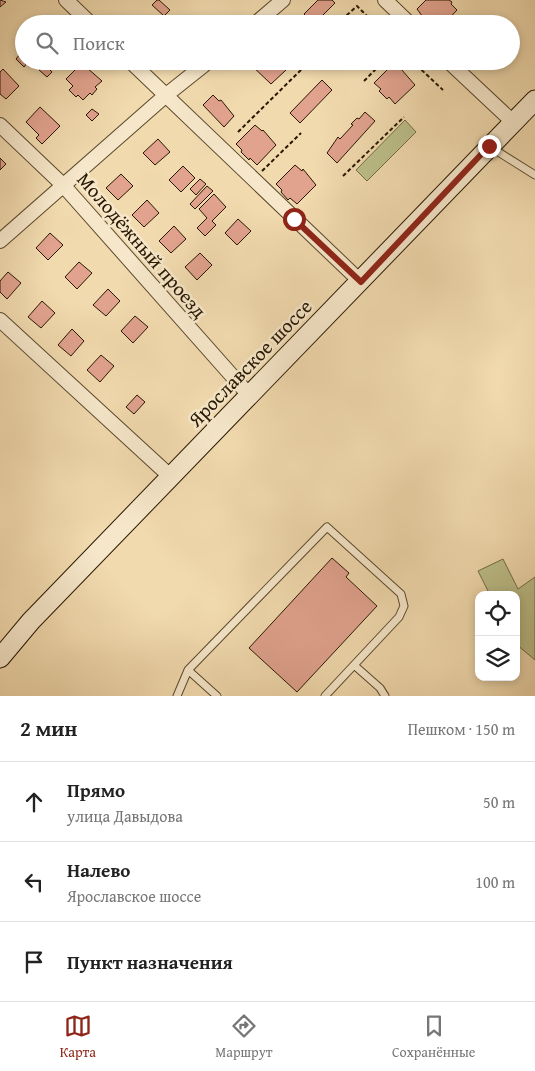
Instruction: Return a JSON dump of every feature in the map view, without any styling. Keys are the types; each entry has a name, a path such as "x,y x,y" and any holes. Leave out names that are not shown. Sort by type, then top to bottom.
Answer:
{"main road":[{"name":"Ярославское шоссе","path":"0,658 31,622 535,100"},
{"path":"0,643 31,622"}],"street":[{"path":"66,0 82,15"},
{"path":"266,15 283,0"},
{"path":"386,0 401,15"},
{"path":"139,70 361,282"},
{"path":"0,241 63,184 198,70"},
{"path":"458,70 514,123"},
{"name":"Молодёжный проезд","path":"0,125 63,184 249,395"},
{"path":"0,320 171,477"}],"lane":[{"path":"489,146 535,175"},
{"path":"177,696 188,670 326,527 401,594 404,606 400,617 325,696"},
{"path":"354,665 380,688 385,696"},
{"path":"188,670 217,696"}],"path":[{"path":"347,15 357,6 366,15"},
{"path":"238,132 301,70"},
{"path":"364,81 375,70"},
{"path":"422,70 443,90"},
{"path":"343,176 404,117"},
{"path":"253,180 301,133"}],"green space":[{"path":"405,120 416,132 367,181 356,170"},
{"path":"503,559 518,589 535,577 535,660 520,647 520,591 488,591 478,571"}],"building":[{"path":"0,0 6,2 0,7"},
{"path":"159,0 170,10 163,15 152,5"},
{"path":"318,0 332,0 335,3 323,15 304,14"},
{"path":"426,0 449,0 457,10 452,15 421,15 417,9"},
{"path":"3,69 19,86 6,99 0,94 0,72"},
{"path":"39,70 50,70 52,72 47,77"},
{"path":"75,70 89,70 102,81 95,87 97,89 92,95 90,93 83,100 78,95 76,97 69,90 73,86 66,79"},
{"path":"256,70 286,70 271,84"},
{"path":"387,70 402,70 415,85 395,104 389,97 387,99 379,91 381,89 374,83"},
{"path":"322,80 332,90 300,123 290,113"},
{"path":"213,95 219,101 221,100 234,116 224,127 203,105"},
{"path":"40,107 60,126 42,144 36,138 39,135 26,122"},
{"path":"92,109 99,114 92,121 86,115"},
{"path":"365,112 375,121 337,163 327,153 338,137 340,139 353,125 351,124"},
{"path":"255,125 263,130 276,145 257,165 241,152 242,150 236,144"},
{"path":"158,139 170,152 155,165 143,153"},
{"path":"0,158 6,164 0,170"},
{"path":"295,165 302,171 303,169 316,185 297,204 290,198 288,200 276,184"},
{"path":"183,166 195,178 181,192 169,180"},
{"path":"121,174 133,186 118,200 106,188"},
{"path":"200,179 206,184 196,195 190,189"},
{"path":"207,186 213,191 195,209 190,204"},
{"path":"214,194 226,207 212,221 216,225 205,236 197,228 207,218 199,209"},
{"path":"147,200 159,213 144,227 132,215"},
{"path":"238,219 251,231 237,245 225,233"},
{"path":"174,226 186,239 171,253 159,241"},
{"path":"50,233 63,245 48,260 36,248"},
{"path":"200,253 212,265 197,280 185,267"},
{"path":"79,262 92,273 77,289 65,277"},
{"path":"8,272 21,283 7,299 0,292 0,281"},
{"path":"108,289 120,301 106,316 93,305"},
{"path":"42,301 55,313 41,328 28,317"},
{"path":"135,316 148,327 133,343 121,331"},
{"path":"72,329 84,341 71,356 58,345"},
{"path":"101,355 114,366 100,382 87,370"},
{"path":"137,395 145,402 134,414 126,407"},
{"path":"332,558 349,573 346,577 377,606 297,692 249,648"}],"route":[{"path":"294,219 361,282 489,146"}]}
